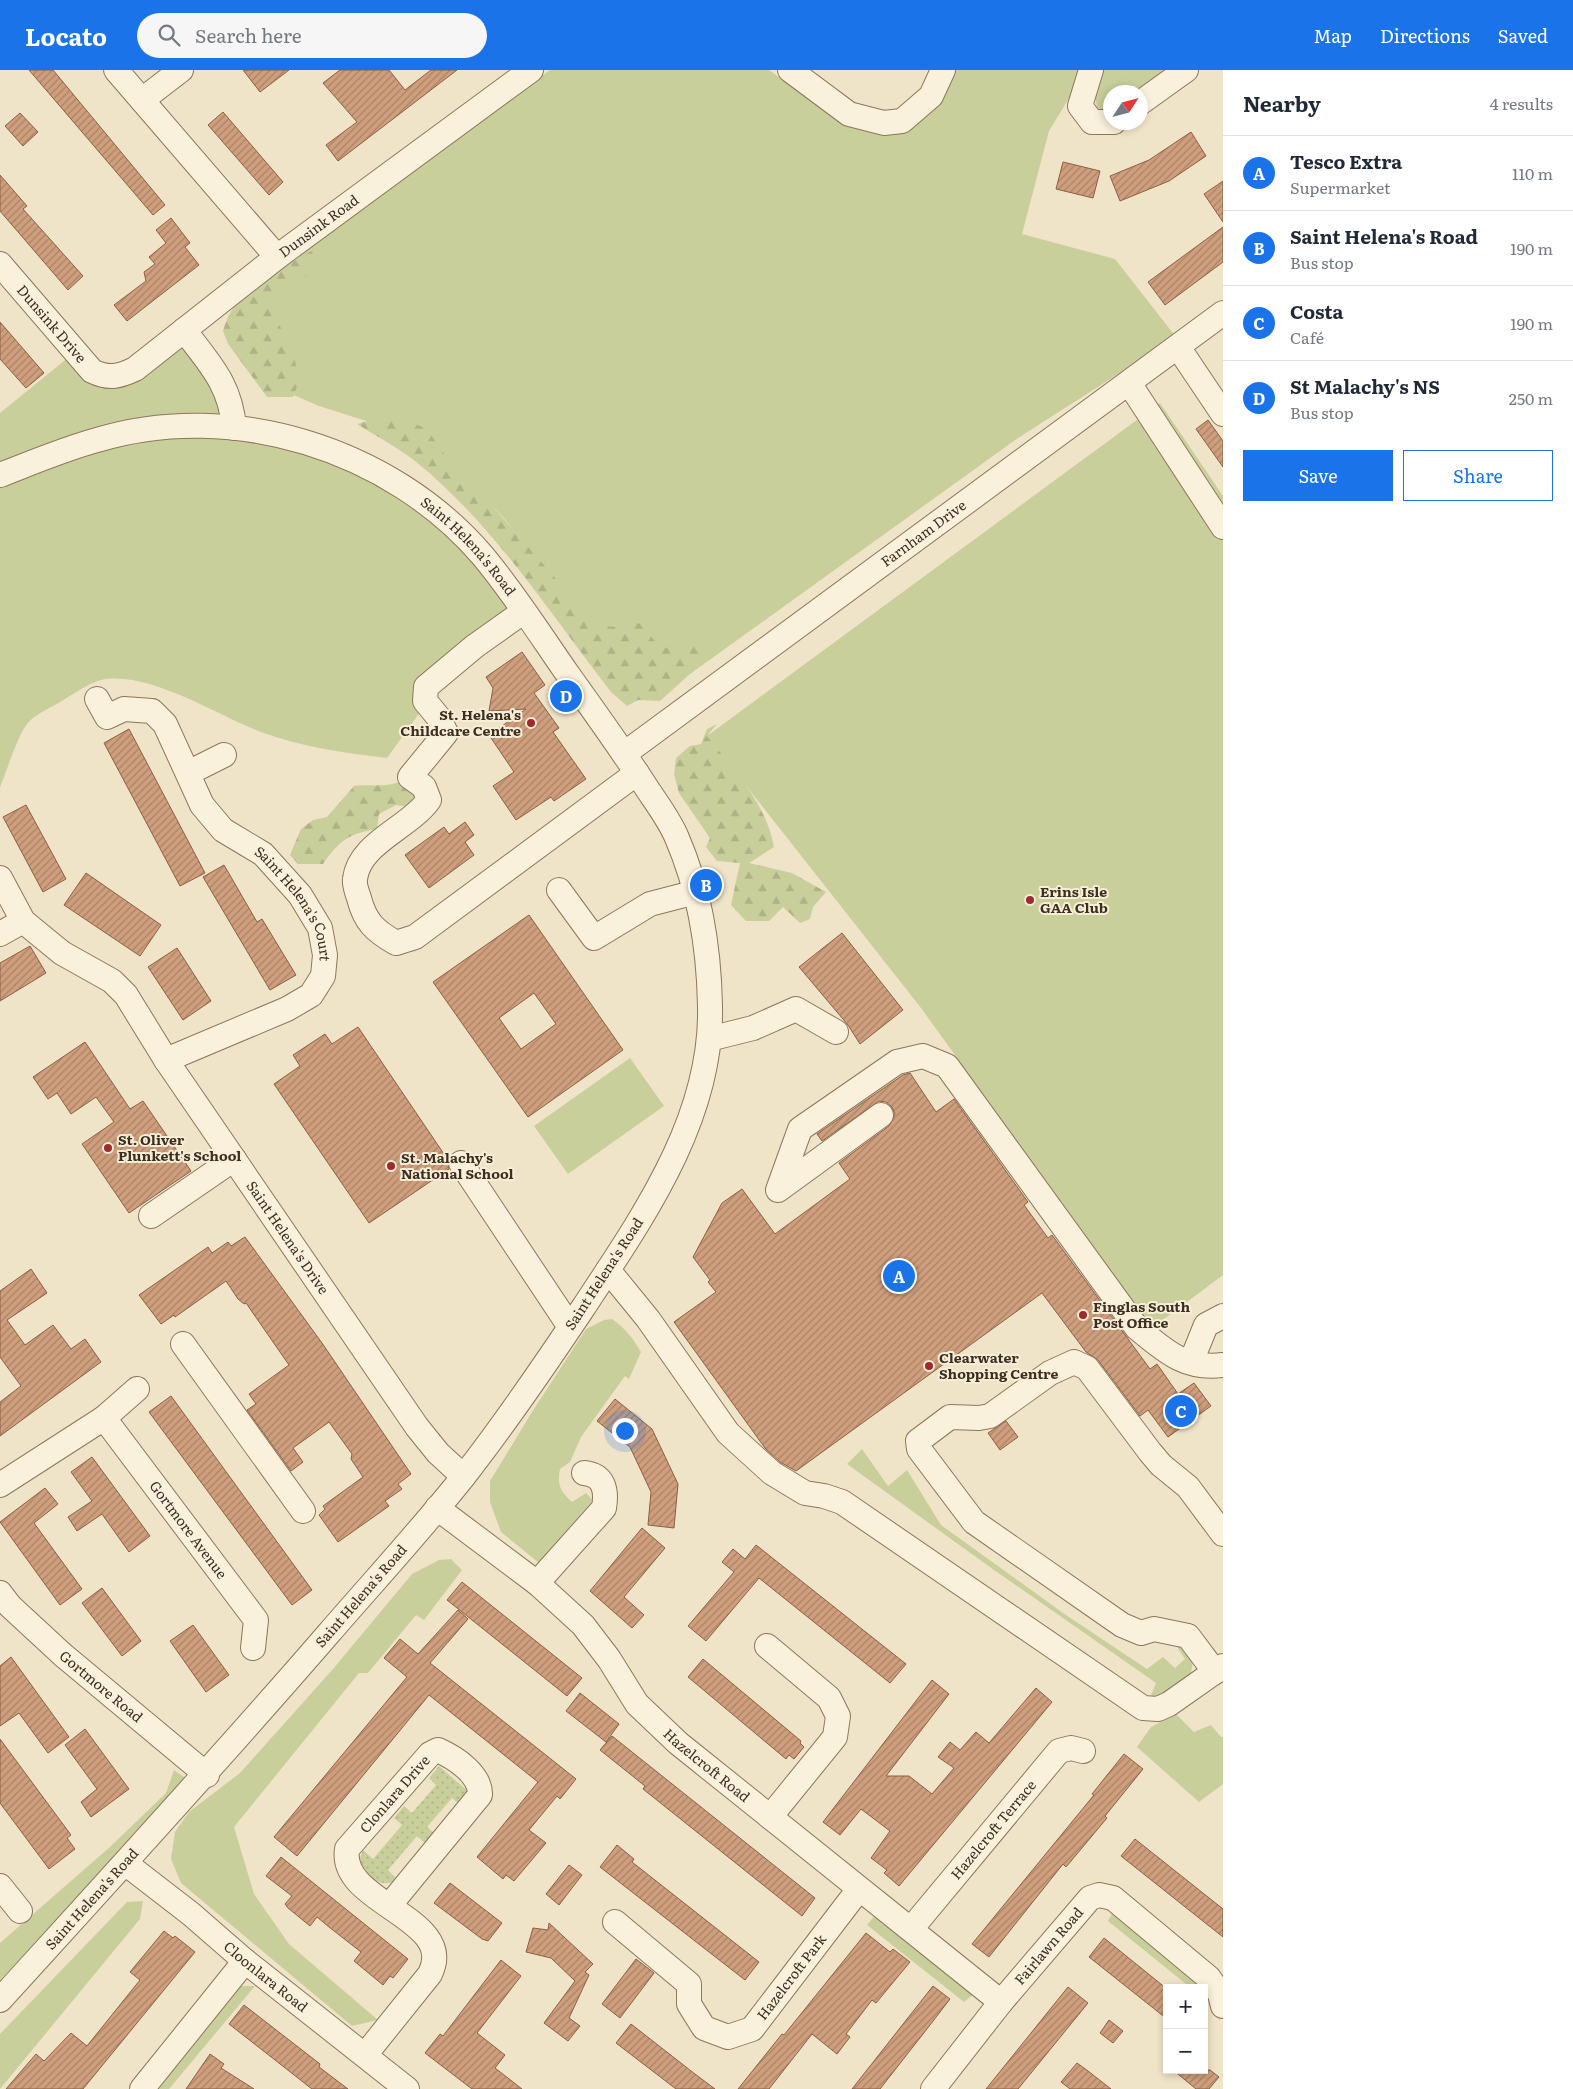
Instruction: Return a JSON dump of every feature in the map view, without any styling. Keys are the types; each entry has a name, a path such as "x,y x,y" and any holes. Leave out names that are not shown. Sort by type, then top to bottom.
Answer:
{"street":[{"path":"116,70 277,257"},
{"path":"142,100 181,70"},
{"name":"Dunsink Road","path":"106,377 118,377 135,369 277,257 531,70"},
{"path":"790,70 849,114 884,123 902,121 931,96 943,70"},
{"path":"1091,70 1080,106 1092,122 1103,122"},
{"path":"1148,97 1186,70"},
{"name":"Dunsink Drive","path":"0,264 92,371 106,377"},
{"name":"Farnham Drive","path":"624,754 1223,313"},
{"path":"184,330 222,380 228,394 234,428"},
{"path":"1178,347 1223,414"},
{"path":"1129,383 1223,527"},
{"name":"Saint Helena's Road","path":"0,476 100,438 194,425 234,428 273,434 307,443 332,451 381,473 418,496 450,522 483,556 624,754 676,834 696,892 703,932 710,1006 709,1039 703,1076 685,1131 661,1183 608,1270 525,1394 464,1476 207,1775 0,2000"},
{"path":"523,612 475,646 426,687 425,701 439,718 446,733 410,776 424,787 429,800 420,813 372,848 360,861 354,881 363,913 367,919 377,932 396,944 415,937 637,774"},
{"name":"Saint Helena's Court","path":"97,699 107,717 124,709 152,711 165,724 202,805 223,830 263,854 300,895 320,928 325,955 323,976 311,995 287,1009 166,1060"},
{"path":"188,773 224,755"},
{"name":"Saint Helena's Drive","path":"0,878 23,921 62,953 112,981 126,995 166,1060 416,1427 438,1453 464,1476"},
{"path":"559,890 594,938 650,904 696,892"},
{"path":"0,934 23,921"},
{"path":"709,1039 753,1028 796,1009 836,1032"},
{"path":"881,1115 778,1190 800,1129 866,1081 897,1062 923,1056 947,1066 1137,1328 1172,1357 1207,1367 1223,1365"},
{"path":"151,1216 234,1159"},
{"path":"461,1163 570,1327"},
{"path":"608,1270 648,1319 728,1433 772,1473 805,1493 824,1496 842,1502 1143,1708 1158,1709 1221,1678 1188,1636 1154,1629 1141,1633 1122,1625 974,1522 919,1449 918,1440 950,1417 980,1418 990,1416 1050,1373 1074,1362 1087,1368 1150,1452 1161,1465 1188,1486 1223,1534"},
{"path":"1191,1362 1206,1325 1223,1316"},
{"path":"183,1344 304,1511"},
{"path":"0,1485 104,1418 137,1389"},
{"name":"Gortmore Avenue","path":"104,1418 256,1620 253,1648"},
{"path":"537,1583 604,1508 606,1494 602,1482 593,1474 584,1473"},
{"name":"Hazelcroft Road","path":"437,1508 537,1583 583,1626 610,1659 637,1704 678,1743 1001,2002"},
{"name":"Gortmore Road","path":"3,1604 207,1775"},
{"path":"767,1646 829,1698 838,1716 835,1737 770,1817"},
{"name":"Hazelcroft Terrace","path":"911,1929 1059,1751 1071,1748 1083,1751"},
{"name":"Clonlara Drive","path":"365,2055 430,1974 436,1962 430,1940 358,1882 348,1868 347,1849 430,1754 438,1750 447,1754 475,1777 480,1786 480,1795 389,1906"},
{"name":"Cloonlara Road","path":"125,1863 407,2089"},
{"path":"0,1886 20,1911"},
{"name":"Hazelcroft Park","path":"616,1922 689,1984 689,2004 704,2028 728,2037 752,2029 859,1889"},
{"name":"Fairlawn Road","path":"933,2089 1001,2002 1090,1898 1099,1895 1113,1898 1210,1978 1220,1994 1223,2006"},
{"path":"142,2089 245,1961"}],"green space":[{"path":"550,70 769,70 844,124 880,131 950,70 1079,70 1074,90 1049,131 1022,234 1115,259 1176,337 1018,438 665,692 636,691 539,562 502,516 475,489 406,440 366,421 319,406 291,394 252,314 267,289 306,250"},
{"path":"1102,70 1175,70 1148,87 1148,85 1103,85 1103,111 1097,107 1094,90"},
{"path":"314,250 306,277 278,286 265,300 290,344 300,379 293,397 267,397 228,344 223,331 230,313 245,295 293,261"},
{"path":"184,331 232,415 0,475 0,413 75,352 105,378"},
{"name":"Erins Isle GAA Club","path":"1160,403 1223,496 1223,1275 1152,1328 921,1008 707,736"},
{"path":"388,415 426,428 452,465 482,494 597,626 622,627 639,623 662,649 693,638 710,656 660,701 638,700 627,706 611,692 543,601 470,513 444,486 415,461 357,424"},
{"path":"147,430 293,437 417,497 521,611 475,644 421,711 387,758 339,752 292,742 244,725 161,688 120,679 101,680 40,713 27,724 16,745 0,787 0,476"},
{"path":"717,724 707,736 748,788 764,816 774,847 749,863 792,873 826,892 813,907 810,919 800,923 783,907 769,921 746,921 731,905 740,863 717,861 706,847 710,838 679,793 674,774 676,758 690,746 701,744 707,729"},
{"path":"403,781 419,799 410,807 396,805 379,814 377,829 359,833 346,839 323,864 298,864 290,855 301,829 313,820 327,817 354,786 384,785"},
{"path":"630,1058 664,1106 568,1174 534,1126"},
{"path":"612,1319 621,1326 641,1352 629,1379 625,1376 581,1437 570,1462 560,1469 560,1487 572,1502 586,1493 593,1500 539,1563 501,1532 490,1502 490,1481 586,1329 604,1320"},
{"path":"862,1449 888,1486 907,1470 941,1525 1063,1613 1147,1669 1163,1657 1175,1668 1185,1659 1177,1647 1182,1646 1193,1662 1191,1673 1159,1698 1151,1695 1156,1683 847,1464"},
{"path":"451,1559 462,1570 424,1620 416,1615 368,1673 359,1673 234,1827 254,1894 289,1944 378,2020 352,2026 181,1883 171,1859 175,1832 189,1812 240,1773 333,1669 412,1574 439,1560"},
{"path":"1176,1714 1194,1732 1211,1725 1223,1737 1223,1784 1199,1802 1137,1747 1151,1727"},
{"path":"439,1766 469,1792 459,1804 452,1798 427,1827 436,1835 427,1845 417,1836 388,1870 398,1880 387,1883 378,1882 361,1868 360,1858 363,1850 373,1859 402,1825 394,1818 404,1806 412,1813 436,1785 429,1778"},
{"path":"174,1770 187,1779 119,1857 0,1980 0,1943 111,1846 166,1793"},
{"path":"143,1901 140,1919 0,2089 0,2034 127,1902"},
{"path":"1114,1910 1198,1984 1186,1984 1108,1921"},
{"path":"877,1913 974,1994 964,2002 867,1925"},
{"path":"240,1986 255,1986 169,2089 156,2089"}],"building":[{"path":"29,70 53,70 165,205 153,215"},
{"path":"243,70 289,70 260,92"},
{"path":"340,70 389,70 405,90 431,70 457,70 338,161 326,145 357,122 323,83"},
{"path":"223,112 283,182 269,195 208,125"},
{"path":"20,113 38,132 23,146 5,126"},
{"path":"1191,132 1206,156 1169,181 1120,201 1110,176 1149,160"},
{"path":"1063,162 1100,171 1093,198 1056,189"},
{"path":"0,175 27,206 23,209 83,276 68,290 0,211"},
{"path":"1223,181 1223,222 1204,194"},
{"path":"171,218 190,243 185,247 199,265 127,321 114,305 146,281 144,272 155,264 149,257 166,243 156,230"},
{"path":"1223,227 1223,262 1165,305 1148,282"},
{"path":"0,322 44,373 26,388 0,359"},
{"path":"1208,420 1223,441 1223,467 1196,429"},
{"name":"St. Helena's Childcare Centre","path":"522,652 545,685 534,693 559,728 553,732 586,779 554,801 551,797 516,820 493,786 514,772 489,735 526,709 489,711 493,688 486,677"},
{"path":"129,729 205,873 180,886 104,743"},
{"path":"26,805 66,879 43,892 3,817"},
{"path":"465,822 474,835 465,842 474,855 429,888 405,855 444,827 449,834"},
{"path":"224,865 257,922 262,919 296,975 270,990 203,877"},
{"path":"86,873 161,925 140,956 64,905"},
{"path":"529,915 623,1050 528,1117 433,982","holes":["534,993 556,1024 521,1049 499,1018"]},
{"path":"842,933 903,1010 860,1044 848,1025 799,967"},
{"path":"30,946 46,973 0,1001 0,963"},
{"path":"177,948 211,1001 183,1020 148,967"},
{"path":"358,1027 448,1160 449,1169 369,1223 274,1084 300,1066 293,1055 325,1034 332,1044"},
{"path":"85,1042 130,1109 143,1101 191,1171 129,1213 82,1144 114,1122 96,1097 71,1114 57,1093 48,1099 33,1077"},
{"path":"910,1073 936,1112 954,1099 1028,1202 1024,1205 1048,1238 1052,1235 1150,1369 1157,1364 1178,1394 1194,1383 1211,1406 1168,1437 1148,1410 1140,1416 1098,1360 1086,1352 1042,1293 796,1471 780,1462 765,1448 674,1322 716,1292 708,1282 710,1280 693,1257 722,1203 742,1189 775,1234 850,1179 839,1163 889,1126 895,1114 892,1107 886,1102 879,1101 822,1141 817,1134 903,1075"},
{"path":"245,1237 322,1343 411,1474 398,1484 402,1489 385,1501 389,1506 338,1542 319,1515 325,1509 323,1506 363,1477 351,1459 352,1454 329,1422 293,1448 303,1462 291,1471 247,1410 256,1404 249,1394 289,1365 246,1303 244,1304 238,1299 226,1281 175,1317 174,1315 161,1324 139,1295 208,1247 212,1253 228,1242 231,1246"},
{"path":"31,1269 47,1293 7,1320 25,1345 53,1325 71,1349 85,1339 101,1362 0,1436 0,1402 21,1386 0,1357 0,1291"},
{"path":"171,1396 312,1590 292,1605 149,1412"},
{"path":"615,1399 652,1429 678,1484 674,1528 648,1525 651,1492 630,1447 597,1421"},
{"path":"1006,1421 1018,1437 1000,1450 988,1433"},
{"path":"92,1457 150,1536 129,1552 102,1514 77,1531 68,1517 92,1501 71,1472"},
{"path":"45,1488 58,1504 34,1523 82,1589 60,1605 0,1522"},
{"path":"642,1528 665,1548 624,1597 644,1615 632,1628 590,1591"},
{"path":"756,1545 906,1664 890,1683 759,1578 706,1641 688,1626 734,1572 722,1562 733,1549 745,1559"},
{"path":"462,1582 582,1678 567,1696 447,1600"},
{"path":"102,1588 141,1641 122,1656 82,1603"},
{"path":"458,1610 468,1619 430,1663 576,1779 560,1799 557,1796 529,1830 546,1843 514,1881 506,1875 503,1879 477,1857 538,1782 429,1695 297,1856 274,1837 407,1677 384,1658 400,1639 418,1654"},
{"path":"193,1625 229,1675 206,1692 170,1641"},
{"path":"11,1657 69,1737 48,1753 19,1713 0,1726 0,1666"},
{"path":"703,1659 801,1741 800,1743 804,1747 794,1759 789,1755 786,1759 688,1677"},
{"path":"932,1680 949,1694 886,1776 909,1776 932,1794 954,1768 938,1757 950,1742 960,1750 976,1732 989,1743 1036,1688 1052,1702 899,1886 884,1873 887,1870 871,1858 890,1831 861,1809 840,1835 823,1822"},
{"path":"580,1693 619,1724 606,1742 566,1711"},
{"path":"85,1729 129,1789 91,1817 81,1802 97,1789 65,1745"},
{"path":"612,1736 815,1898 802,1916 643,1789 645,1786 600,1750"},
{"path":"0,1739 71,1835 67,1838 75,1849 49,1869 0,1803"},
{"path":"1124,1754 1143,1769 1105,1816 1107,1818 1066,1867 1063,1864 989,1957 972,1944 1094,1795 1092,1794"},
{"path":"1135,1839 1223,1909 1223,1937 1121,1856"},
{"path":"617,1845 634,1859 632,1862 759,1962 745,1980 600,1867"},
{"path":"281,1857 408,1959 393,1978 390,1976 383,1985 354,1961 361,1952 317,1917 310,1926 288,1908 285,1904 292,1896 266,1876"},
{"path":"569,1865 582,1875 559,1905 546,1894"},
{"path":"450,1883 502,1923 488,1941 482,1939 434,1903"},
{"path":"549,1923 593,1964 585,1972 589,1975 569,2018 580,2026 568,2041 544,2023 575,1981 551,1958 526,1952 533,1928 548,1930"},
{"path":"164,1931 173,1938 175,1936 195,1952 83,2089 6,2089 36,2054 44,2061 71,2033 87,2046 140,1980 130,1972"},
{"path":"866,1933 890,1952 893,1949 910,1962 876,2003 872,2000 846,2034 850,2037 837,2054 812,2034 769,2089 738,2089 782,2034 784,2035"},
{"path":"1104,1938 1163,1986 1163,2016 1089,1957"},
{"path":"636,1959 654,1973 620,2018 602,2004"},
{"path":"501,1960 521,1976 477,2033 505,2055 495,2068 522,2089 472,2089 425,2053 440,2034 443,2036"},
{"path":"933,1986 950,1999 880,2089 852,2089"},
{"path":"1068,1987 1088,2003 1018,2089 986,2089"},
{"path":"244,2005 320,2064 319,2067 348,2089 312,2089 229,2024"},
{"path":"1109,2020 1123,2031 1113,2043 1100,2033"},
{"path":"631,2024 715,2089 676,2089 616,2043"},
{"path":"210,2054 224,2064 221,2068 254,2089 186,2089"},
{"path":"1077,2063 1111,2089 1070,2089 1061,2082"},
{"path":"1208,2070 1210,2070 1219,2077 1209,2089 1196,2089 1178,2074 1208,2074"}],"place":[{"name":"St Malachy's NS","path":"566,696"},
{"name":"St. Helena's Childcare Centre","path":"531,723"},
{"name":"Saint Helena's Road","path":"706,885"},
{"name":"Erins Isle GAA Club","path":"1030,900"},
{"name":"St. Oliver Plunkett's School","path":"108,1148"},
{"name":"St. Malachy's National School","path":"391,1166"},
{"name":"Tesco Extra","path":"899,1276"},
{"name":"Finglas South Post Office","path":"1083,1315"},
{"name":"Clearwater Shopping Centre","path":"929,1366"},
{"name":"Costa","path":"1181,1411"}]}
